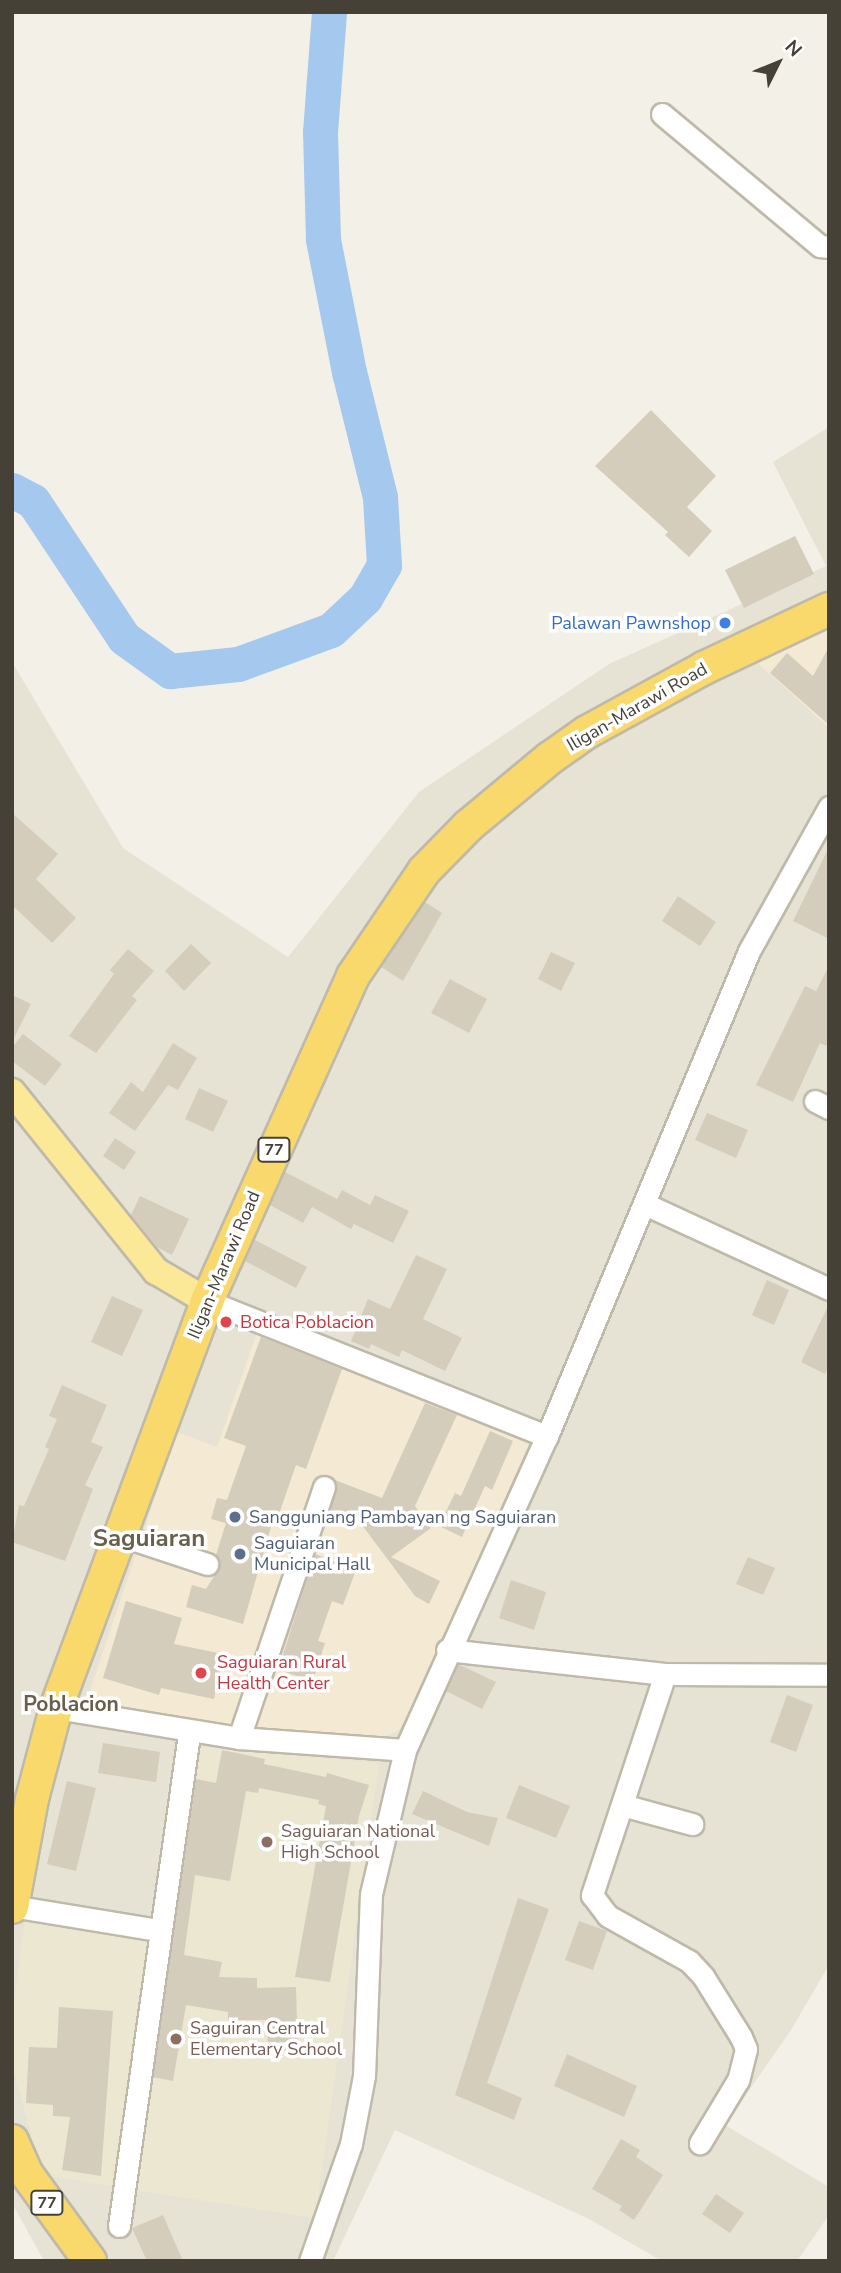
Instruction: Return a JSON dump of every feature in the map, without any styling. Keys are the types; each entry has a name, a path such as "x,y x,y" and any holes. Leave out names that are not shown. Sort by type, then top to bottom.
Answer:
{"highway":[{"name":"Iligan-Marawi Road","path":"12,1906 32,1799 55,1708 207,1301 353,976 424,871 468,826 587,732 704,668 829,609"},
{"name":"77","path":"12,2141 26,2173 90,2261"}],"main road":[{"path":"12,1092 149,1264 186,1292 207,1301"}],"street":[{"path":"662,114 820,246 829,247"},
{"path":"310,2261 351,2144 364,2076 371,1894 405,1750 447,1650 547,1436 749,951 829,807"},
{"path":"645,1204 829,1289"},
{"path":"207,1301 547,1436"},
{"path":"239,1738 324,1487"},
{"path":"120,1535 207,1564"},
{"path":"447,1650 665,1674 829,1675"},
{"path":"665,1674 592,1895 595,1903 608,1916 689,1961 703,1976 746,2049 738,2080 700,2143"},
{"path":"55,1708 189,1732 239,1738 405,1750"},
{"path":"119,2226 189,1732"},
{"path":"622,1805 692,1824"},
{"path":"12,1906 159,1930"}],"shaded area":[{"path":"829,427 829,1965 791,2030 725,2125 829,2187 829,2215 797,2261 662,2261 589,2219 395,2130 333,2261 44,2261 12,2203 12,662 123,848 288,957 419,792 609,664 826,566 773,462"},
{"path":"829,628 829,728 758,663"},
{"path":"258,1330 529,1444 410,1712 399,1730 374,1741 233,1727 86,1702 177,1432 217,1447"},
{"name":"Saguiran Central Elementary School","path":"180,1745 379,1763 315,2218 42,2175 12,2064 12,2014 27,1904 156,1922"}],"building":[{"path":"651,410 716,476 687,507 712,531 689,557 665,535 668,532 595,466"},
{"path":"795,536 814,574 744,608 725,570"},
{"path":"829,647 829,725 770,673 787,653 813,676"},
{"path":"12,813 58,854 36,879 76,918 52,943 12,905"},
{"path":"829,847 829,939 793,921"},
{"path":"678,896 716,922 700,946 662,921"},
{"path":"425,902 442,913 403,981 381,967"},
{"path":"191,944 211,963 184,991 165,971"},
{"path":"128,949 154,971 132,996 137,1000 96,1053 69,1036 114,974 110,970"},
{"path":"551,952 575,963 561,991 538,979"},
{"path":"829,966 829,1047 820,1043 793,1102 756,1085 805,986 816,991"},
{"path":"450,979 487,999 469,1033 431,1013"},
{"path":"12,995 31,1004 12,1042"},
{"path":"23,1034 62,1064 45,1086 12,1061 12,1048"},
{"path":"173,1043 197,1058 178,1090 168,1085 135,1131 109,1113 131,1082 143,1092"},
{"path":"199,1088 228,1101 213,1132 185,1119"},
{"path":"707,1113 748,1130 736,1158 695,1140"},
{"path":"115,1138 136,1152 124,1170 103,1156"},
{"path":"285,1172 337,1199 342,1190 370,1205 375,1195 409,1211 393,1243 354,1224 351,1229 312,1207 303,1223 270,1205"},
{"path":"140,1196 189,1219 172,1255 157,1247 131,1215"},
{"path":"255,1240 307,1267 296,1288 245,1261"},
{"path":"416,1255 447,1269 423,1319 462,1338 445,1371 402,1350 399,1357 371,1344 369,1349 351,1341 368,1299 390,1309"},
{"path":"767,1280 789,1290 774,1325 752,1315"},
{"path":"112,1296 143,1310 122,1356 91,1342"},
{"path":"829,1304 829,1365 825,1374 801,1362"},
{"path":"261,1337 342,1369 306,1469 296,1465 279,1514 275,1513 243,1624 186,1607 192,1585 206,1589 220,1567 216,1555 226,1523 211,1519 217,1498 227,1500 246,1446 224,1438"},
{"path":"62,1385 107,1405 91,1442 103,1447 85,1485 93,1489 65,1561 12,1542 19,1505 24,1506 49,1449 45,1447 57,1419 49,1416"},
{"path":"425,1403 457,1415 415,1506 431,1528 391,1557 440,1581 429,1604 415,1596 359,1521 330,1510 335,1480 382,1498"},
{"path":"490,1431 513,1441 492,1490 485,1486 462,1537 439,1526 455,1493 461,1496"},
{"path":"315,1554 356,1570 343,1605 332,1601 318,1641 325,1643 313,1681 278,1670"},
{"path":"748,1557 775,1568 763,1595 736,1584"},
{"path":"511,1580 546,1592 534,1630 499,1618"},
{"path":"126,1601 182,1618 174,1644 223,1654 214,1699 161,1688 159,1695 103,1678"},
{"path":"458,1664 496,1682 482,1709 446,1691"},
{"path":"787,1695 813,1705 796,1752 770,1742"},
{"path":"103,1743 160,1752 156,1782 98,1773"},
{"path":"222,1750 265,1759 264,1764 326,1777 327,1773 369,1785 359,1816 330,1982 295,1977 326,1806 318,1804 319,1800 259,1788 258,1793 246,1791 230,1881 195,1875 184,1955 222,1962 219,1977 257,1978 257,1988 296,1987 298,2051 268,2051 267,2020 228,2020 228,2012 186,2005 173,2081 153,2077 196,1779 216,1783"},
{"path":"67,1781 96,1788 76,1871 47,1864"},
{"path":"519,1785 570,1806 556,1838 506,1818"},
{"path":"423,1791 467,1812 498,1818 489,1846 412,1814"},
{"path":"518,1898 549,1909 487,2083 522,2098 514,2120 455,2095"},
{"path":"579,1921 607,1931 593,1970 565,1960"},
{"path":"59,2007 113,2011 101,2176 62,2170 70,2117 53,2116 53,2105 26,2103 29,2047 57,2048"},
{"path":"567,2054 637,2086 624,2117 554,2086"},
{"path":"621,2139 640,2150 636,2157 663,2175 634,2220 619,2210 622,2206 592,2189"},
{"path":"716,2194 744,2213 730,2233 702,2214"},
{"path":"163,2215 183,2261 147,2261 132,2228"}],"waterway":[{"path":"12,490 33,501 124,638 170,671 238,664 331,630 365,598 384,565 380,497 349,372 323,239 320,132 329,12"}],"place":[{"name":"Palawan Pawnshop","path":"725,623"},
{"name":"Botica Poblacion","path":"226,1322"},
{"name":"Sangguniang Pambayan ng Saguiaran","path":"235,1517"},
{"name":"Saguiaran Municipal Hall","path":"240,1554"},
{"name":"Saguiaran Rural Health Center","path":"201,1673"},
{"name":"Saguiaran National High School","path":"267,1842"},
{"name":"Saguiran Central Elementary School","path":"176,2039"}],"district":[{"name":"Saguiaran","path":"149,1539"},
{"name":"Poblacion","path":"71,1704"}]}
